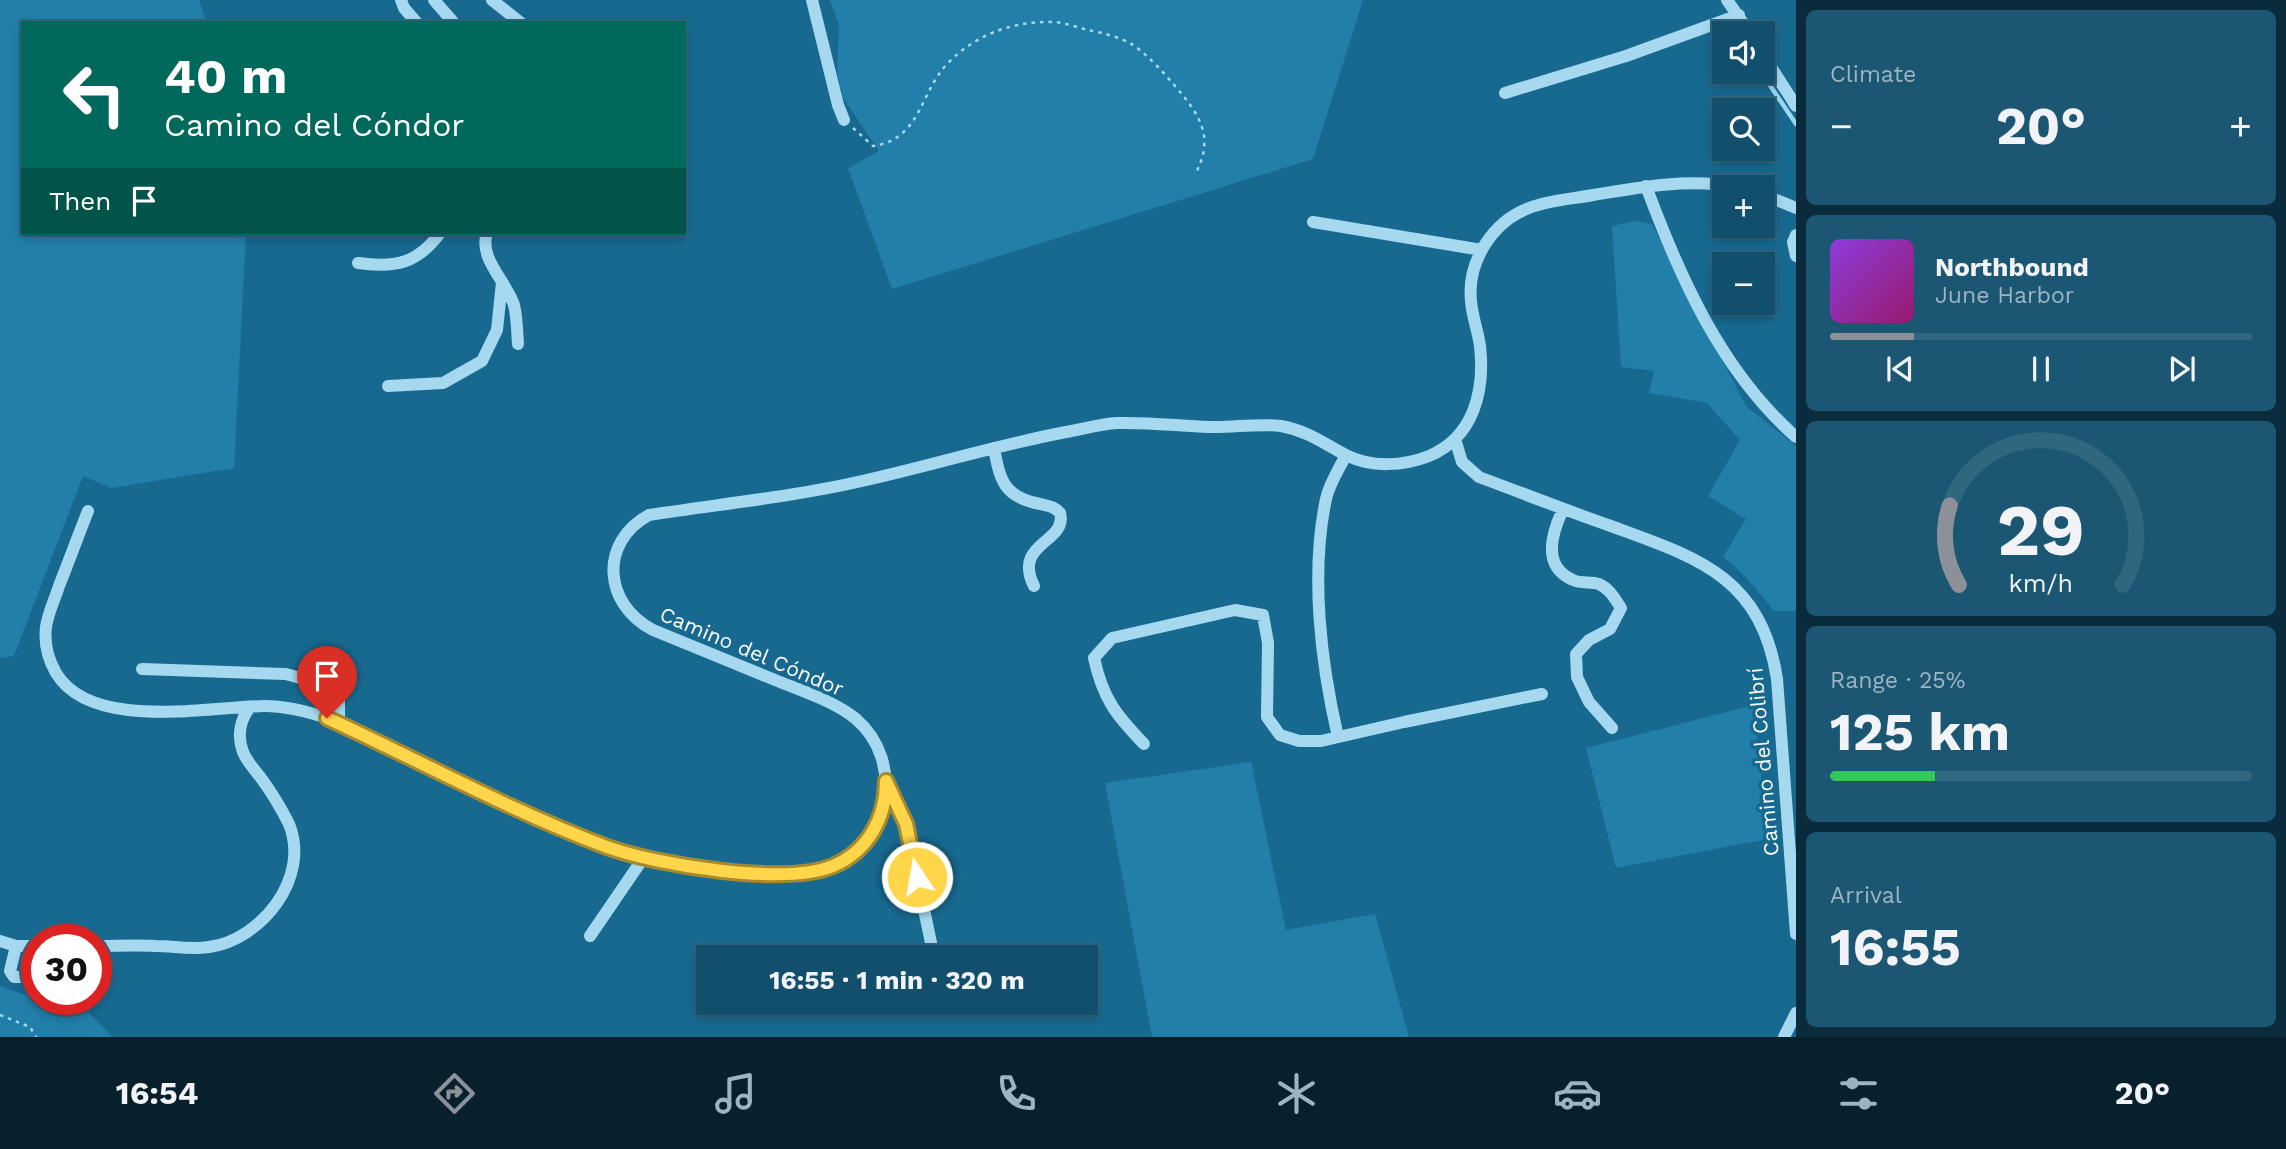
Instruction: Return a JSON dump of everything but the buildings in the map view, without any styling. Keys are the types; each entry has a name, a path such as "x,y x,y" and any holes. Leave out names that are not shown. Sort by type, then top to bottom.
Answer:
{"street":[{"path":"401,0 415,21"},
{"path":"434,0 452,21"},
{"path":"492,0 518,21"},
{"path":"811,0 844,120"},
{"path":"1727,0 1744,21"},
{"path":"1505,93 1626,56 1740,15"},
{"path":"1775,73 1796,106"},
{"name":"Camino del Cóndor","path":"88,511 46,627 48,654 52,666 67,688 89,702 114,709 169,711 250,707 298,709 340,724 526,812 607,846 686,866 772,873 819,870 845,860 867,841 881,816 886,781 881,754 875,742 859,721 848,713 653,630 633,617 625,608 615,587 613,575 616,552 632,526 649,514 786,496 1116,423 1211,427 1275,425 1311,435 1346,455 1372,463 1401,463 1430,455 1455,439 1468,423 1479,388 1481,358 1471,289 1476,263 1498,228 1508,219 1530,208 1646,186 1712,185"},
{"path":"1646,186 1686,285 1727,356 1771,415 1796,437"},
{"path":"1775,199 1796,208"},
{"path":"1313,222 1482,250"},
{"path":"358,263 384,266 410,261 438,235"},
{"path":"486,235 487,250 514,304 518,344"},
{"path":"1796,235 1793,242 1796,256"},
{"path":"388,386 443,383 482,361 497,330 502,282"},
{"name":"Camino del Colibrí","path":"1455,439 1462,462 1479,477 1702,562 1732,584 1744,598 1763,628 1777,679 1796,934"},
{"path":"994,448 1000,478 1005,486 1021,499 1057,509 1062,519 1059,530 1038,545 1031,557 1029,571 1034,586"},
{"path":"1338,737 1322,642 1320,572 1326,497 1346,455"},
{"path":"1563,509 1552,533 1552,554 1560,573 1575,582 1598,583 1612,594 1621,608 1610,629 1589,640 1576,654 1577,677 1589,702 1612,728"},
{"path":"1144,744 1115,714 1099,682 1094,658 1112,638 1235,610 1263,615 1268,643 1267,717 1280,735 1299,741 1321,741 1542,694"},
{"path":"142,669 286,674 329,686 340,696 340,724"},
{"path":"112,946 194,948 223,944 260,923 278,902 289,875 292,839 278,802 242,751 241,726 250,707"},
{"path":"886,781 906,824 931,945"},
{"path":"590,936 644,857"},
{"path":"0,941 21,946"},
{"path":"16,946 10,971 14,977 21,977"},
{"path":"1784,1037 1796,1013"}],"path":[{"path":"844,120 873,146 885,145 899,137 916,120 925,98 946,65 973,41 1009,26 1054,22 1098,32 1132,45 1172,82 1196,113 1205,134 1203,161 1195,175"},
{"path":"0,1015 30,1027 36,1037"}],"shaded area":[{"path":"0,0 199,0 206,21 21,21 21,235 246,235 234,468 111,488 83,476 14,656 0,658"},
{"path":"830,0 1363,0 1313,159 892,289 848,168 879,151 843,98 837,72 839,25"},
{"path":"1635,221 1652,224 1746,406 1796,446 1796,611 1774,611 1738,569 1723,557 1746,519 1708,496 1740,440 1707,403 1649,393 1654,371 1621,367 1612,226"},
{"path":"1754,705 1767,839 1616,868 1586,748"},
{"path":"1251,762 1286,930 1375,914 1409,1037 1152,1037 1105,783"},
{"path":"0,986 21,993 21,1015 91,1015 113,1037 0,1037"}],"waterway":[{"path":"1769,84 1796,124"}],"route":[{"path":"327,718 526,812 607,846 644,857 708,869 805,872 819,870 845,860 867,841 881,816 886,781 906,824 917,877"}]}
